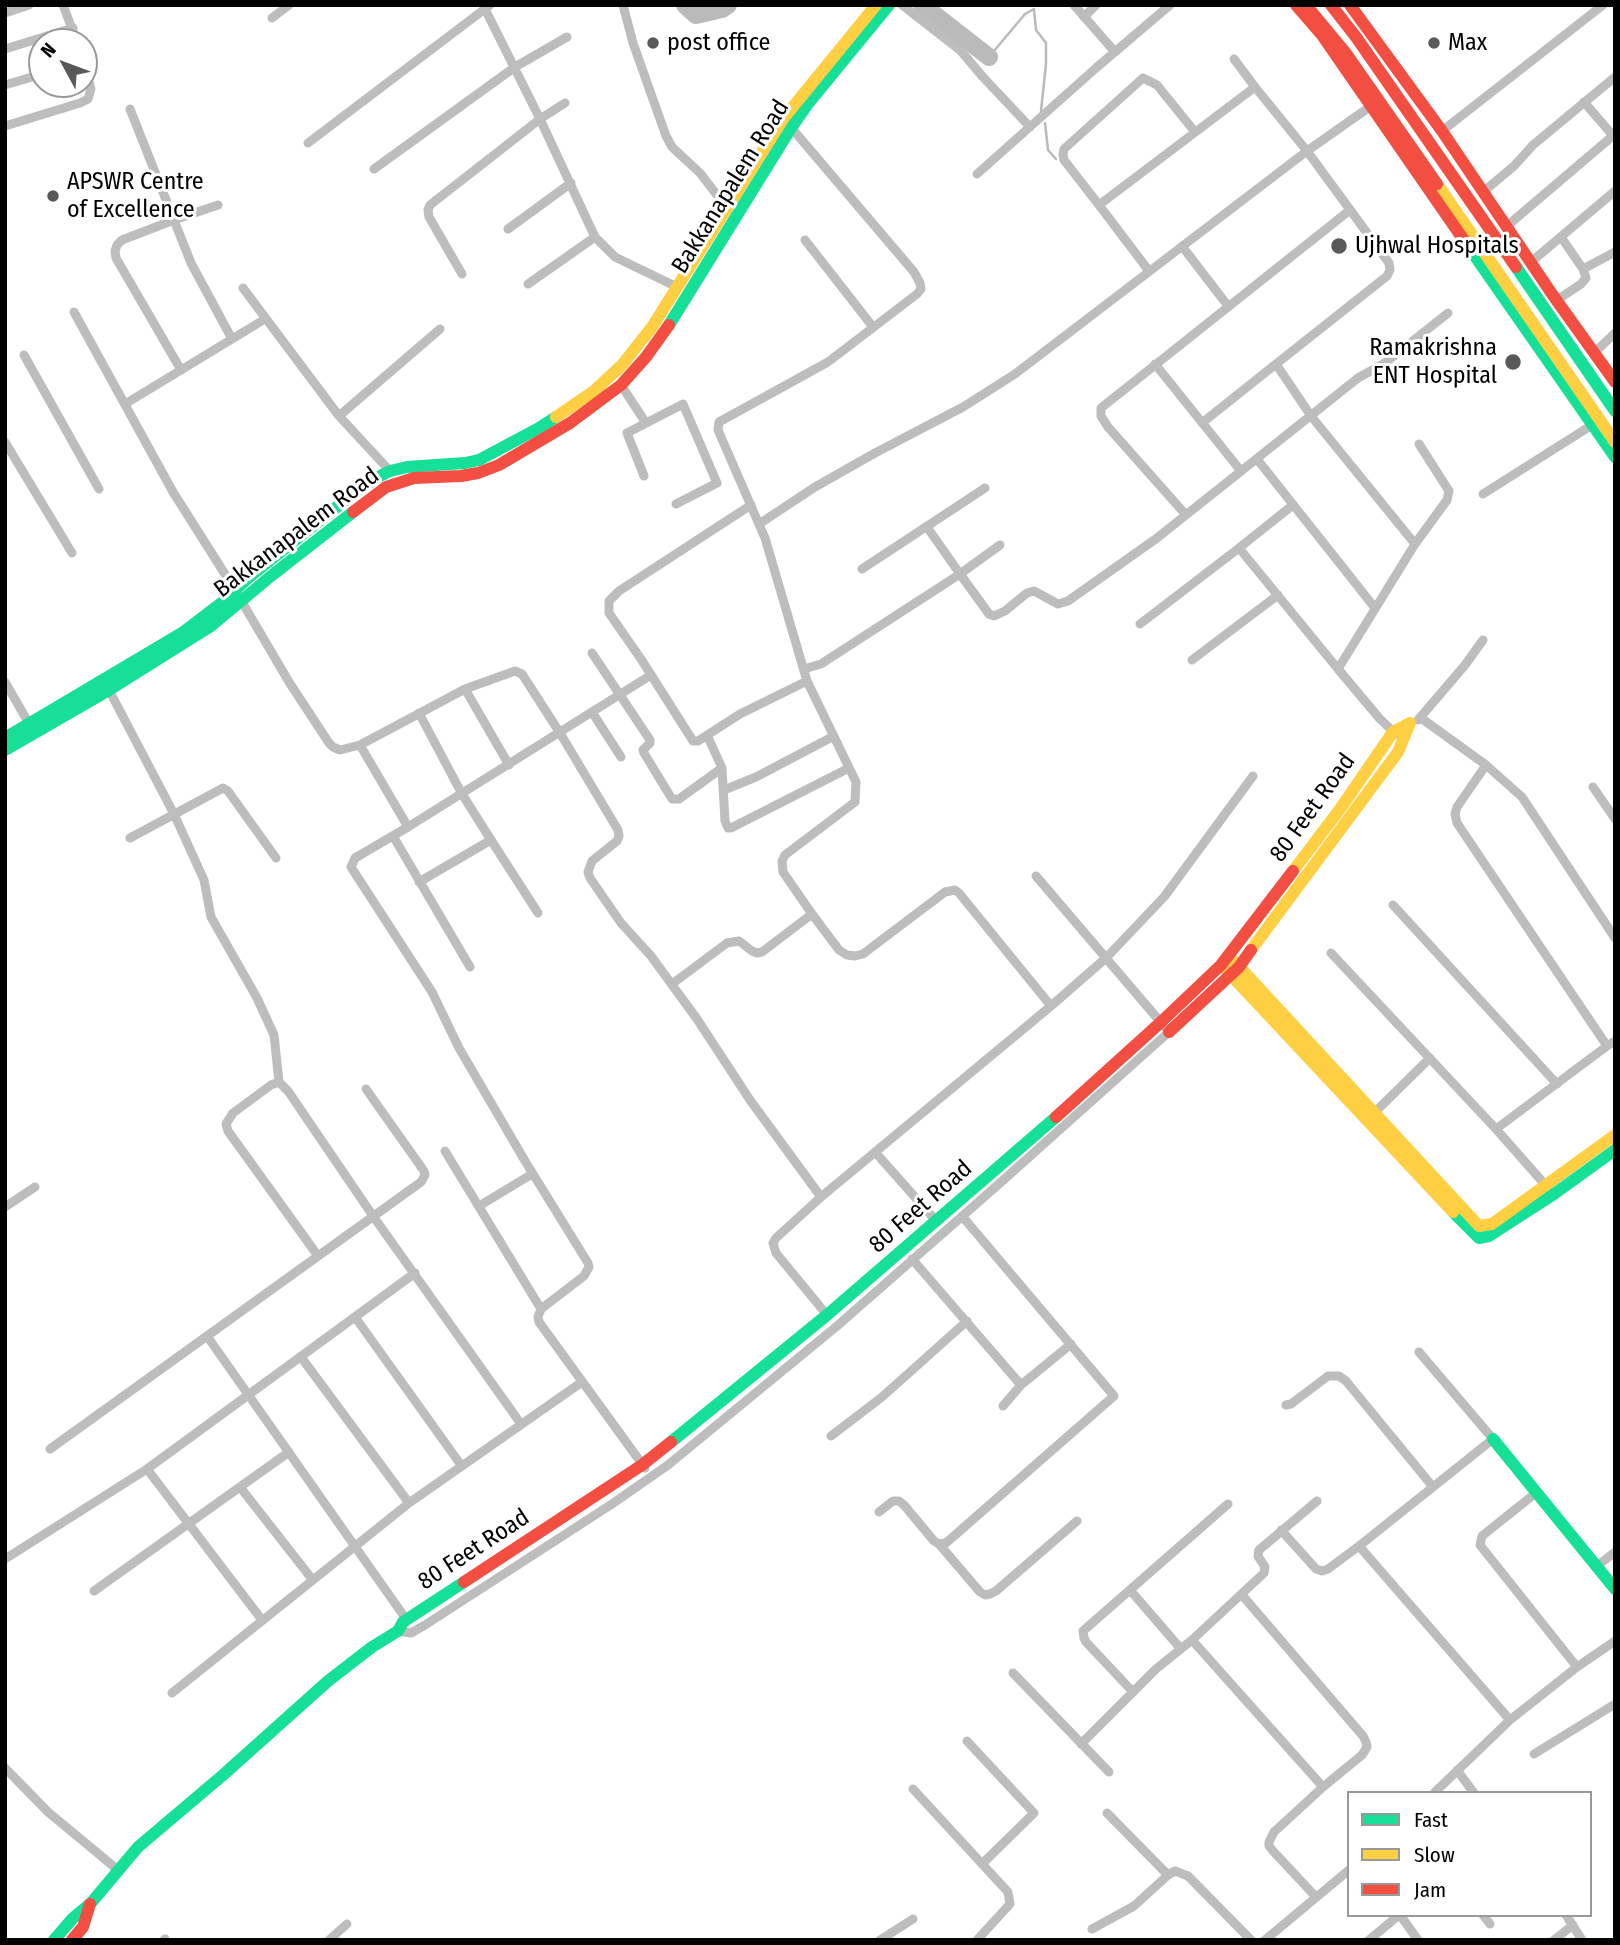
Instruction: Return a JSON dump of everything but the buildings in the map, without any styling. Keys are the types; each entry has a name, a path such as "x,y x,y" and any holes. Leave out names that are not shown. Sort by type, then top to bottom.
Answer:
{"street":[{"path":"5,13 29,5"},
{"path":"63,5 73,28"},
{"path":"272,18 289,5"},
{"path":"623,5 640,64 666,136 672,147 695,168 727,208"},
{"path":"5,738 33,729 238,595 363,486 390,471 479,460 549,422 594,391 622,365 652,327 727,208 876,5"},
{"name":"Bakkanapalem Road","path":"5,750 33,729 109,690 211,626 238,595 386,487 414,478 478,473 499,465 570,423 621,385 646,357 673,319 787,123 807,105 889,5"},
{"path":"902,5 961,51 1030,127"},
{"path":"1074,5 1115,52"},
{"path":"1084,17 1096,5"},
{"path":"977,174 1170,5"},
{"path":"1296,5 1322,35 1615,457"},
{"path":"1307,5 1345,52 1615,442"},
{"path":"1331,5 1460,184 1615,411"},
{"path":"309,143 486,6 595,237 615,257 677,287"},
{"path":"1353,6 1615,382"},
{"path":"1442,131 1600,6"},
{"path":"374,169 515,67 567,37"},
{"path":"5,49 28,42"},
{"path":"1202,423 1387,276 1390,270 1390,263 1307,151 1234,60"},
{"path":"1483,192 1514,166 1532,145 1615,77"},
{"path":"5,85 28,78"},
{"path":"1149,271 1064,160 1064,149 1143,78 1157,85 1195,132"},
{"path":"1099,205 1255,87"},
{"path":"5,126 88,98"},
{"path":"1507,226 1614,136 1584,102"},
{"path":"462,274 429,217 430,205 540,119 565,103"},
{"path":"759,524 827,480 963,407 1015,374 1307,151 1371,106"},
{"path":"130,109 191,262 232,339"},
{"path":"787,123 914,272 921,289 828,362 719,422 718,430 765,538 807,681 856,782 855,802 785,855 782,861 783,872 839,950 855,956 863,954 945,892 955,890 1051,1006"},
{"path":"508,229 569,179"},
{"path":"1531,262 1615,191"},
{"path":"181,370 116,258 115,251 122,240 218,205"},
{"path":"1186,515 1101,416 1101,408 1350,210"},
{"path":"528,284 595,237"},
{"path":"1557,300 1584,281 1586,274 1560,237"},
{"path":"805,240 873,327"},
{"path":"1182,246 1228,306"},
{"path":"1583,269 1615,251"},
{"path":"243,288 339,416 390,471"},
{"path":"74,312 173,492 329,743 340,750 360,745 466,689 515,671 522,674 618,830 619,836 614,845 592,861 588,872 590,878 621,923 652,956 750,1100 821,1197"},
{"path":"927,527 989,614 994,616 1005,611 1027,593 1034,591 1058,604 1068,601 1157,538 1358,378 1394,357 1448,313"},
{"path":"125,404 265,319"},
{"path":"339,416 440,329"},
{"path":"1594,353 1615,333"},
{"path":"24,355 99,489"},
{"path":"1155,364 1241,471"},
{"path":"1276,364 1311,416 1415,544"},
{"path":"621,385 646,423"},
{"path":"644,476 627,433 683,404 717,483 676,504"},
{"path":"1483,494 1592,425"},
{"path":"5,442 72,553"},
{"path":"1338,669 1415,544 1447,500 1449,491 1419,444"},
{"path":"1257,458 1375,608"},
{"path":"862,569 985,488"},
{"path":"751,505 619,591 609,601 609,613 693,741 698,741 740,714 807,681"},
{"path":"1140,624 1293,505"},
{"path":"804,669 821,664 1000,545"},
{"path":"54,1940 152,1833 223,1775 328,1681 372,1647 398,1631 411,1633 418,1629 668,1465 836,1326 961,1216 1165,1028 1235,971 1398,752 1398,736 1338,669 1239,548"},
{"path":"1192,660 1278,596"},
{"path":"1398,736 1416,721 1483,640"},
{"path":"592,653 650,740 643,750 644,753 672,799 679,799 722,768"},
{"path":"650,1477 539,1322 541,1309 584,1276 589,1268 588,1263 532,1174 459,1048 432,992 353,873 351,863 355,858 651,675"},
{"path":"5,682 33,729"},
{"path":"466,689 509,765"},
{"path":"109,690 174,814 204,880 211,917 257,998 274,1035 279,1082 288,1091 520,1424"},
{"path":"592,712 621,758"},
{"path":"419,713 462,794 538,913"},
{"path":"1416,721 1486,765 1522,797 1615,938"},
{"path":"707,735 722,768 725,821 728,828 849,768"},
{"path":"724,790 756,778 834,736"},
{"name":"80 Feet Road","path":"398,1631 406,1619 642,1465 827,1315 1165,1028 1225,961 1398,736"},
{"path":"360,745 408,827"},
{"path":"1486,765 1457,807 1457,823 1611,1043 1496,1129"},
{"path":"827,1315 776,1254 773,1243 776,1238 821,1197 1106,958 1164,897 1253,776"},
{"path":"1593,787 1615,819"},
{"path":"131,838 223,788 228,791 276,858"},
{"path":"393,836 470,967"},
{"path":"419,882 491,841"},
{"path":"1036,876 1165,1028"},
{"path":"1393,905 1557,1084"},
{"path":"672,984 727,943 739,940 752,951 762,952 812,914"},
{"path":"1331,953 1550,1190"},
{"path":"1225,961 1370,1116 1479,1238 1489,1236 1550,1190 1615,1135"},
{"path":"1370,1116 1430,1058"},
{"path":"279,1082 233,1113 226,1124 228,1131 318,1256"},
{"path":"50,1449 421,1182 425,1175 366,1089"},
{"path":"1550,1190 1615,1150"},
{"path":"446,1151 541,1309"},
{"path":"875,1152 937,1222"},
{"path":"479,1206 532,1174"},
{"path":"5,1208 35,1187"},
{"path":"939,1544 953,1539 1114,1396 961,1216"},
{"path":"912,1259 1021,1385"},
{"path":"5,1559 146,1469 415,1273"},
{"path":"355,1317 461,1465"},
{"path":"831,1436 882,1397 967,1321"},
{"path":"208,1336 406,1619"},
{"path":"1003,1406 1021,1385 1071,1344"},
{"path":"1419,1352 1615,1589"},
{"path":"302,1356 409,1503"},
{"path":"1286,1405 1328,1376 1339,1376 1346,1381 1433,1487"},
{"path":"172,1693 409,1503 582,1382"},
{"path":"1281,1530 1316,1569 1328,1569 1493,1439"},
{"path":"94,1591 289,1452"},
{"path":"146,1469 262,1620"},
{"path":"240,1487 312,1580"},
{"path":"1537,1492 1482,1536 1480,1545 1577,1667"},
{"path":"879,1512 894,1501 899,1501 985,1595 996,1591 1077,1521"},
{"path":"1081,1744 1133,1692 1266,1570 1258,1556 1259,1550 1317,1501"},
{"path":"1133,1692 1086,1642 1083,1634 1086,1628 1228,1503"},
{"path":"1359,1546 1510,1720"},
{"path":"1597,1566 1615,1552"},
{"path":"1130,1590 1181,1649"},
{"path":"1241,1595 1366,1742 1367,1747 1362,1755 1274,1832 1269,1842 1273,1851 1316,1897"},
{"path":"1192,1640 1323,1787"},
{"path":"1436,1791 1510,1720 1615,1641"},
{"path":"1013,1673 1109,1772"},
{"path":"1534,1754 1615,1704"},
{"path":"967,1741 1034,1813 982,1864"},
{"path":"5,1768 48,1812 118,1870"},
{"path":"1457,1770 1473,1791"},
{"path":"913,1789 1008,1892 1010,1904 977,1940"},
{"path":"1108,1813 1168,1875"},
{"path":"1092,1929 1134,1906 1175,1871 1188,1876 1251,1940"},
{"path":"1265,1940 1347,1872"},
{"path":"72,1940 83,1927 90,1903"},
{"path":"1370,1940 1397,1917"},
{"path":"1401,1917 1419,1940"},
{"path":"1485,1917 1490,1924"},
{"path":"1567,1917 1582,1940"},
{"path":"880,1940 913,1919"},
{"path":"329,1940 347,1924"},
{"path":"1553,1940 1573,1925"}],"waterway":[{"path":"685,5 696,15 728,5"},
{"path":"922,5 989,57"},
{"path":"989,57 1025,14 1034,9 1036,30 1046,43 1041,111"},
{"path":"1045,123 1048,150 1056,159"}],"traffic: fast":[{"path":"669,325 791,128 889,5"},
{"path":"1470,249 1615,457"},
{"path":"1516,267 1615,411"},
{"path":"5,738 182,633 363,486 378,477 407,467 479,460 556,417"},
{"path":"5,750 109,690 211,626 353,512"},
{"path":"671,1442 827,1315 1056,1117"},
{"path":"1453,1212 1479,1238 1489,1236 1615,1150"},
{"path":"1493,1439 1615,1589"},
{"path":"54,1940 73,1918 91,1903 138,1847 328,1681 398,1631 403,1622 464,1582"}],"traffic: slow":[{"path":"556,417 594,391 622,365 652,327 783,119 876,5"},
{"path":"1437,184 1615,442"},
{"path":"1251,950 1398,752 1410,723 1393,732 1293,871"},
{"path":"1234,961 1479,1226 1492,1224 1615,1135"},
{"path":"1226,970 1453,1212"}],"traffic: jam":[{"path":"1296,5 1322,35 1470,249"},
{"path":"1306,5 1345,52 1437,184"},
{"path":"1331,5 1516,267"},
{"path":"1350,5 1442,131 1615,382"},
{"path":"353,512 386,487 414,478 478,473 499,465 570,423 621,385 669,325"},
{"path":"1056,1117 1221,965 1293,871"},
{"path":"1169,1032 1239,967 1251,950"},
{"path":"464,1582 642,1465 671,1442"},
{"path":"72,1940 83,1927 90,1904"}],"place":[{"name":"post office","path":"653,43"},
{"name":"Max","path":"1434,43"},
{"name":"APSWR Centre of Excellence","path":"53,196"},
{"name":"Ujhwal Hospitals","path":"1339,246"},
{"name":"Ramakrishna ENT Hospital","path":"1513,362"}]}
